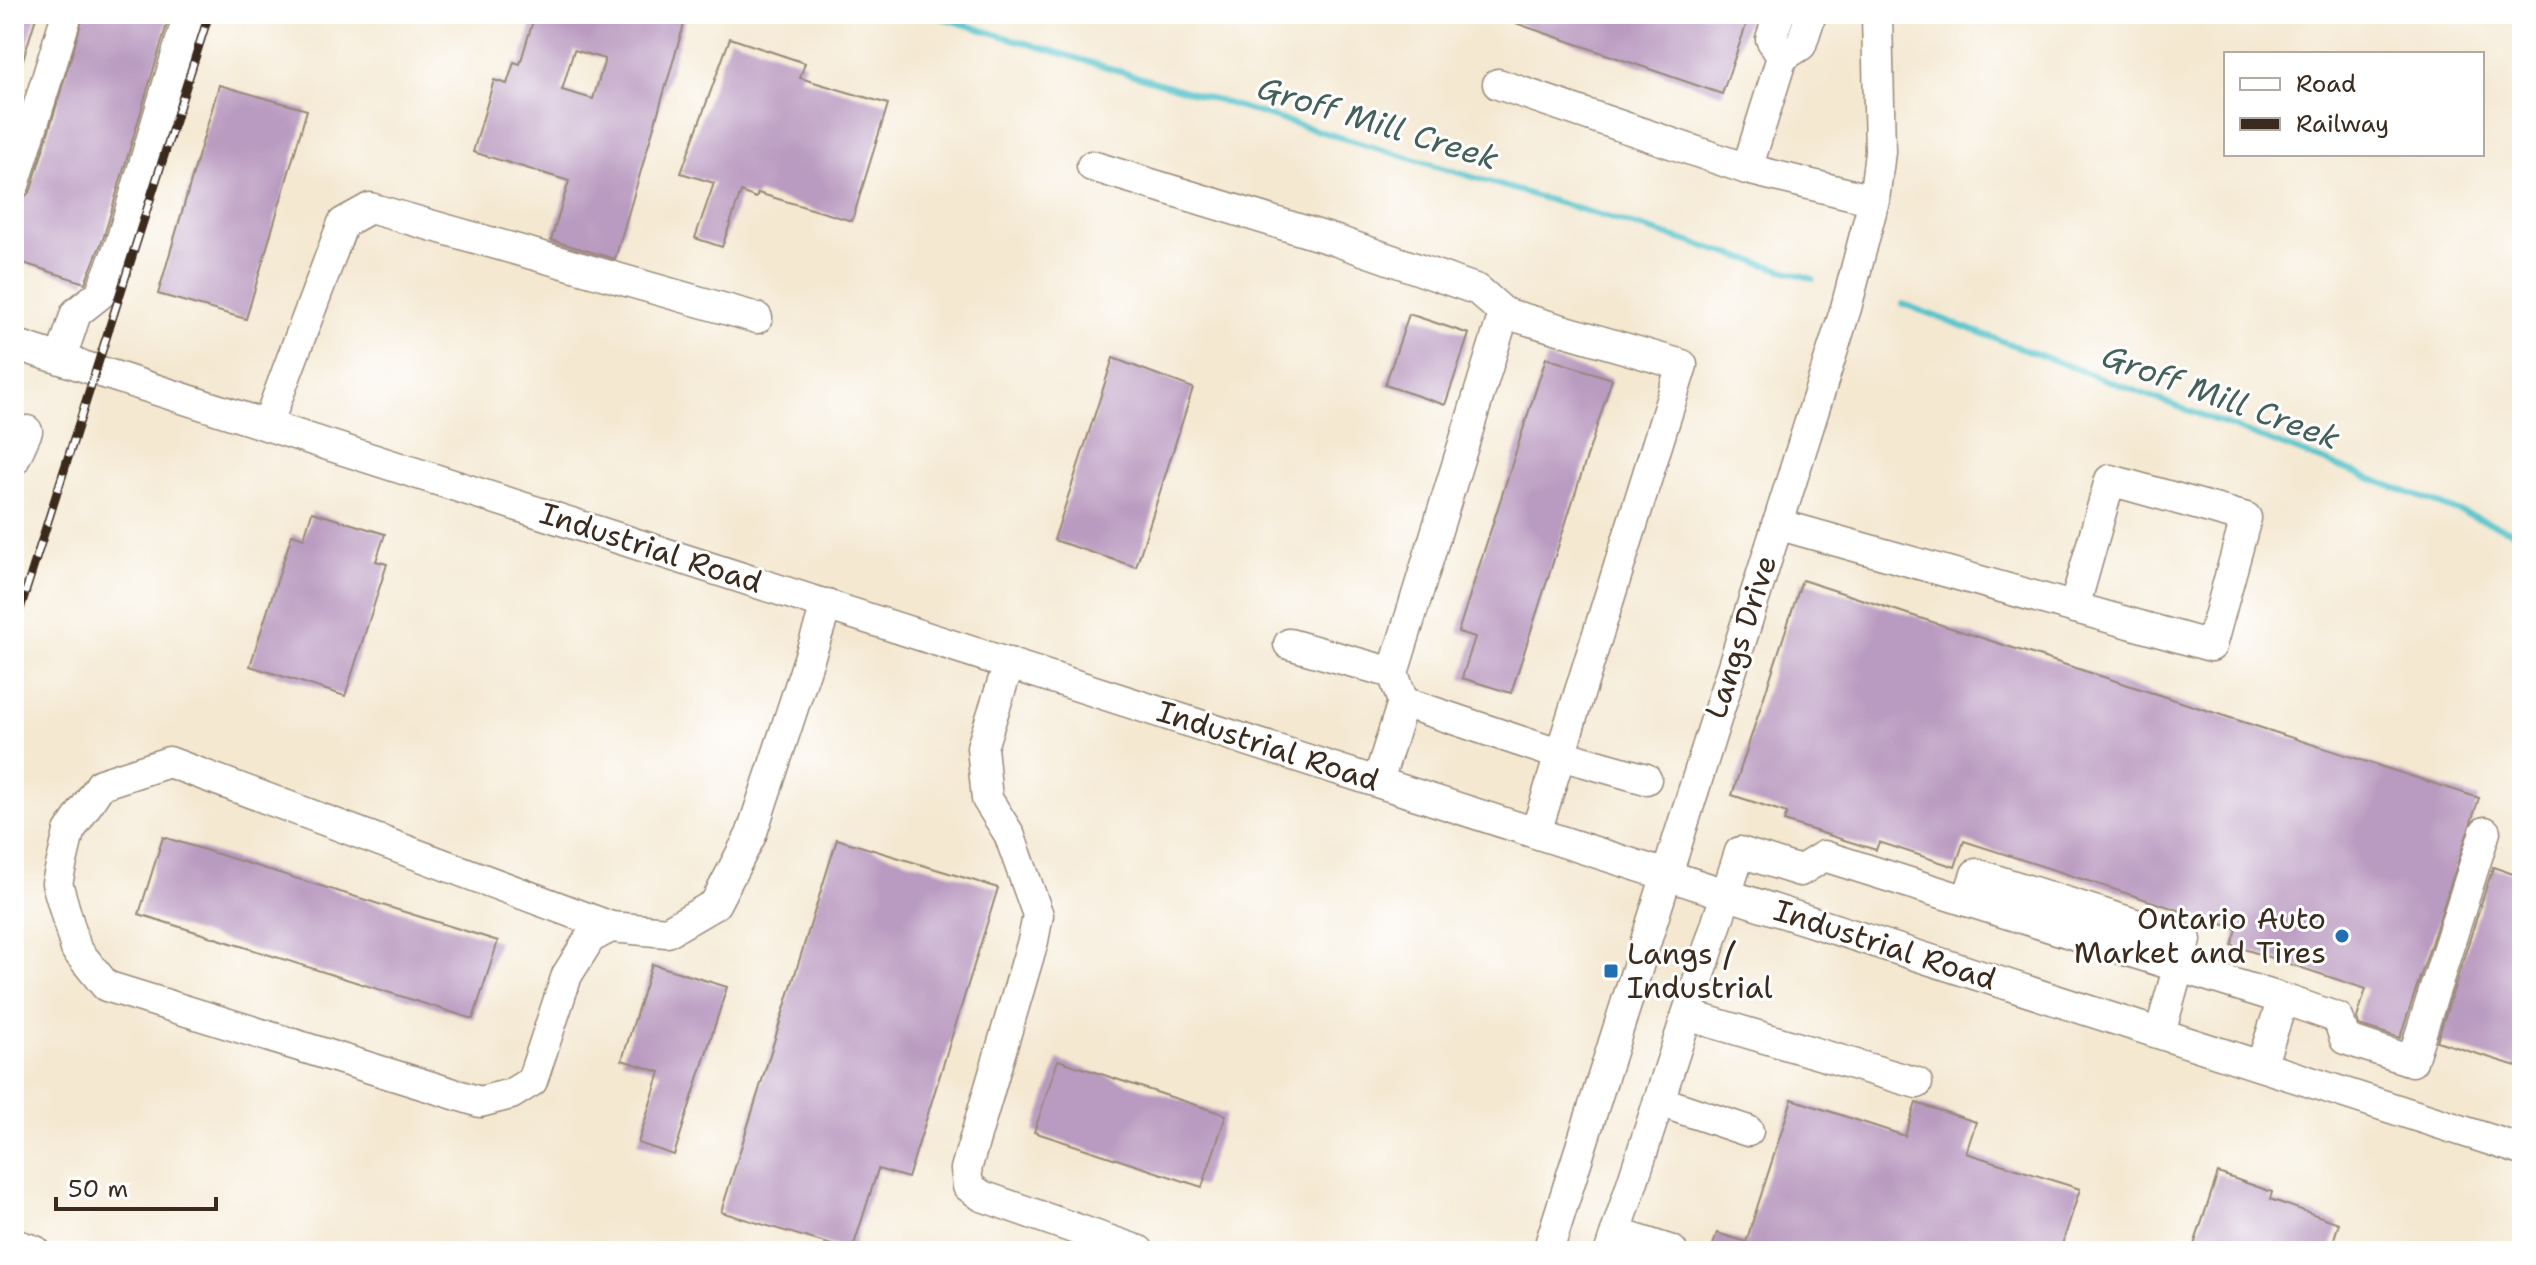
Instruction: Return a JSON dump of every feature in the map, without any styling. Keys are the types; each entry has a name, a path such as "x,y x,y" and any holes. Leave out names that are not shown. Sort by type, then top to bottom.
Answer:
{"street":[{"path":"14,185 67,14"},
{"path":"61,358 76,313 100,294 120,245 189,14"},
{"path":"1779,14 1771,39 1782,57"},
{"path":"1747,169 1782,57 1801,45 1811,14"},
{"name":"Langs Drive","path":"1548,1251 1846,308 1874,200 1880,152 1877,14"},
{"path":"1498,84 1747,169 1874,200"},
{"path":"1092,166 1337,241 1478,290 1504,313 1682,365 1536,832"},
{"path":"267,425 343,223 370,208 757,318"},
{"path":"1378,781 1403,702 1393,673 1504,313"},
{"name":"Industrial Road","path":"16,350 61,358 2522,1150"},
{"path":"14,460 27,431"},
{"path":"1777,524 2074,608 2211,646 2246,518 2110,480 2074,608"},
{"path":"611,927 590,938 567,975 532,1081 511,1094 480,1102 106,986 76,949 57,883 69,832 101,784 169,762 611,927 667,932 715,904 751,835 827,604"},
{"path":"1289,644 1393,673"},
{"path":"1009,663 982,747 987,799 1009,834 1038,915 966,1169 968,1186 982,1196 1139,1251"},
{"path":"1403,702 1561,755 1646,779"},
{"path":"2395,1109 2485,832"},
{"path":"1672,1251 1613,1242 1740,852 1800,871 1824,856 2338,1018 2345,1039 2412,1061"},
{"path":"2160,1033 2179,968"},
{"path":"2261,1066 2283,999"},
{"path":"1687,1015 1917,1083"},
{"path":"2341,1091 2356,1043"},
{"path":"1659,1101 1748,1131"},
{"path":"14,1244 35,1251"}],"building":[{"path":"14,14 37,14 18,76 14,76"},
{"path":"84,14 170,14 103,239 85,283 14,260 14,222 20,202 31,190"},
{"path":"535,14 687,14 615,259 551,240 569,181 473,152 494,80 507,84 514,62 520,64","holes":["574,50 605,59 593,99 562,90"]},
{"path":"1498,14 1750,14 1722,94 1498,17"},
{"path":"730,38 805,63 800,78 888,104 852,221 758,193 756,198 741,192 722,247 695,238 714,183 681,173"},
{"path":"219,85 307,110 246,319 158,294"},
{"path":"1409,314 1469,334 1445,405 1385,385"},
{"path":"1113,358 1193,388 1136,567 1054,540"},
{"path":"1546,358 1612,379 1511,693 1462,678 1475,637 1458,632"},
{"path":"312,512 385,534 376,561 387,564 345,696 250,666 292,534 304,538"},
{"path":"1802,580 2479,798 2400,1038 2359,1025 2357,1018 2366,989 2232,945 2237,929 1964,841 1955,867 1879,842 1876,850 1784,821 1787,813 1732,795"},
{"path":"163,837 498,941 473,1019 139,914"},
{"path":"837,839 998,888 908,1178 878,1169 852,1251 721,1212"},
{"path":"2493,867 2522,877 2522,1068 2437,1041"},
{"path":"652,964 727,987 674,1155 638,1143 660,1072 622,1060"},
{"path":"1058,1060 1226,1115 1202,1187 1034,1132"},
{"path":"1792,1099 1905,1136 1916,1103 1976,1122 1966,1153 2080,1189 2060,1251 1711,1251 1717,1233 1746,1242"},
{"path":"2218,1173 2272,1192 2270,1199 2339,1223 2330,1251 2192,1251"}],"waterway":[{"name":"Groff Mill Creek","path":"929,14 1813,279"},
{"name":"Groff Mill Creek","path":"1903,304 2522,535"}],"railway":[{"path":"14,628 209,14"}],"place":[{"name":"Ontario Auto Market and Tires","path":"2342,936"},
{"name":"Langs / Industrial","path":"1611,971"}]}
